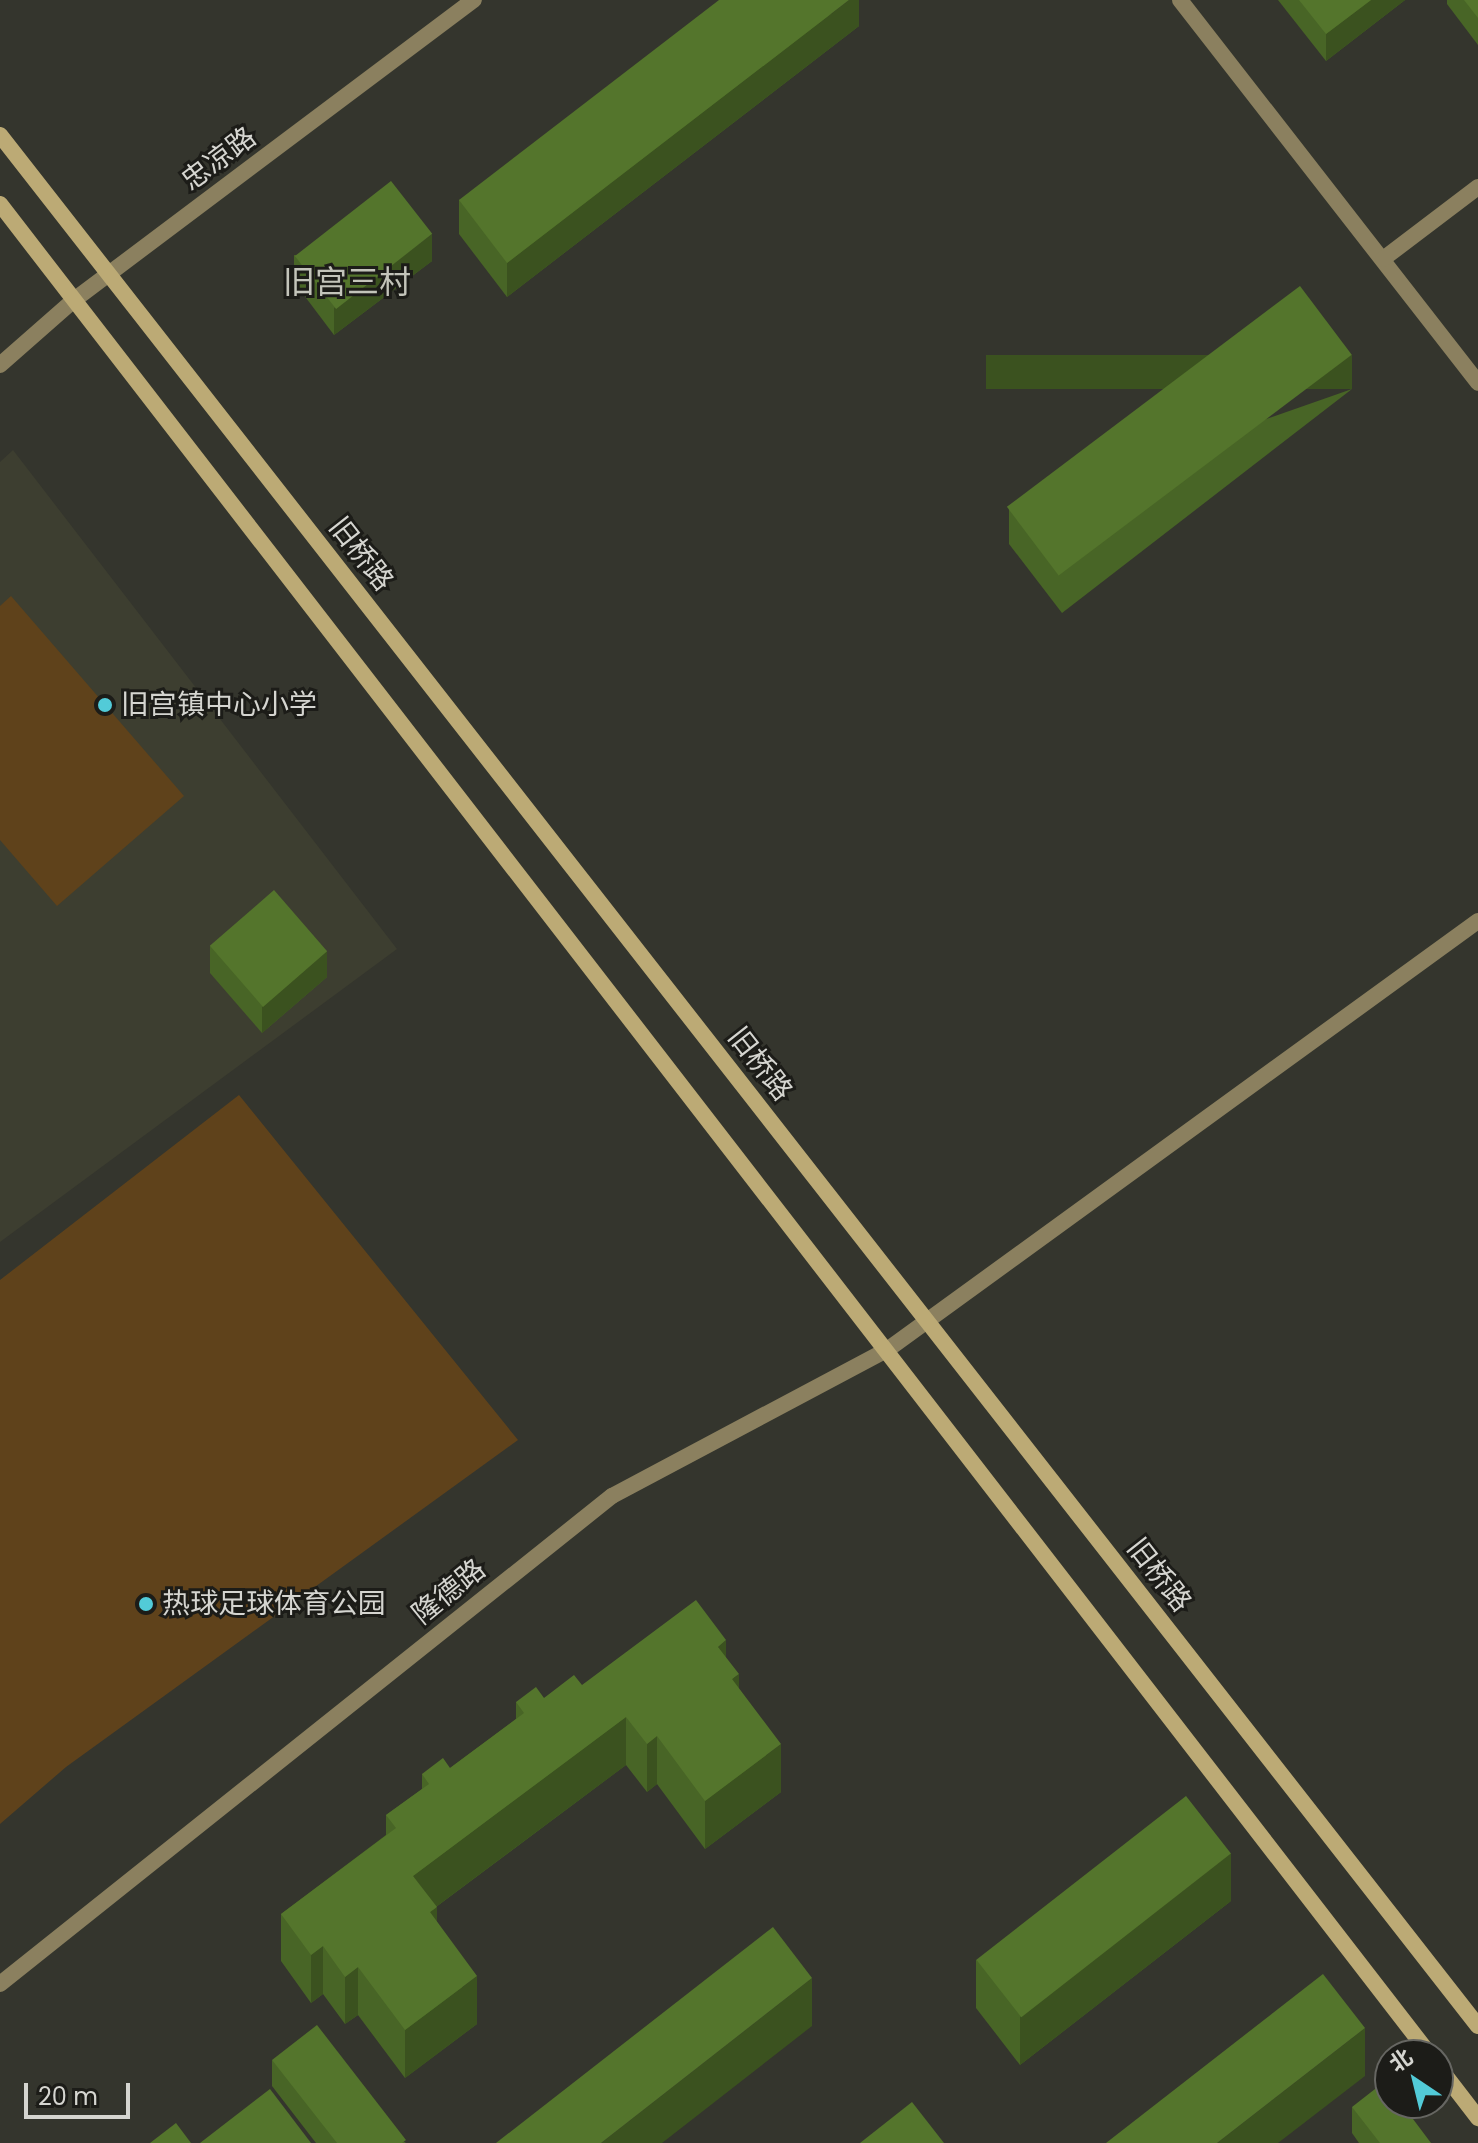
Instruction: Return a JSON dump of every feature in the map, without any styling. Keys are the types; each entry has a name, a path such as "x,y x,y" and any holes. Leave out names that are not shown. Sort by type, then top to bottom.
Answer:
{"street":[{"name":"忠凉路","path":"0,365 74,300 474,0"},
{"path":"1180,0 1478,383"},
{"name":"旧桥路","path":"0,135 1478,2026"},
{"path":"1383,259 1478,187"},
{"path":"0,204 1418,2039"},
{"name":"隆德路","path":"0,1984 612,1496 887,1350 1478,921"},
{"path":"1454,2087 1478,2118"}],"shaded area":[{"name":"旧宫镇中心小学","path":"13,450 397,949 0,1242 0,462"},
{"path":"11,596 184,796 57,906 0,840 0,606"},
{"name":"热球足球体育公园","path":"239,1095 518,1440 66,1767 0,1824 0,1280"}],"building":[{"path":"719,0 849,0 507,263 459,200"},
{"path":"1299,0 1371,0 1326,34"},
{"path":"1464,0 1478,0 1478,18"},
{"path":"391,181 432,234 336,309 295,256"},
{"path":"1300,286 1352,355 1059,576 1007,507"},
{"path":"274,890 327,951 263,1007 210,946"},
{"path":"696,1600 726,1640 718,1647 739,1674 732,1679 781,1744 705,1801 657,1736 647,1744 626,1717 413,1876 437,1907 430,1912 477,1976 405,2030 358,1967 345,1977 323,1946 311,1955 281,1914 396,1828 386,1815 429,1784 422,1774 443,1758 450,1768 524,1713 516,1702 536,1687 544,1698 574,1675 582,1685"},
{"path":"1186,1796 1231,1854 1021,2017 976,1960"},
{"path":"773,1927 812,1978 601,2143 496,2143"},
{"path":"1323,1974 1365,2028 1217,2143 1106,2143"},
{"path":"317,2025 406,2140 402,2143 337,2143 272,2060"},
{"path":"270,2089 311,2143 200,2143"},
{"path":"1374,2090 1374,2119 1413,2119 1431,2143 1380,2143 1352,2107"},
{"path":"912,2102 944,2143 860,2143"},
{"path":"176,2123 191,2143 150,2143"}],"place":[{"name":"旧宫镇中心小学","path":"105,705"},
{"name":"热球足球体育公园","path":"146,1604"}],"district":[{"name":"旧宫三村","path":"347,282"}]}
